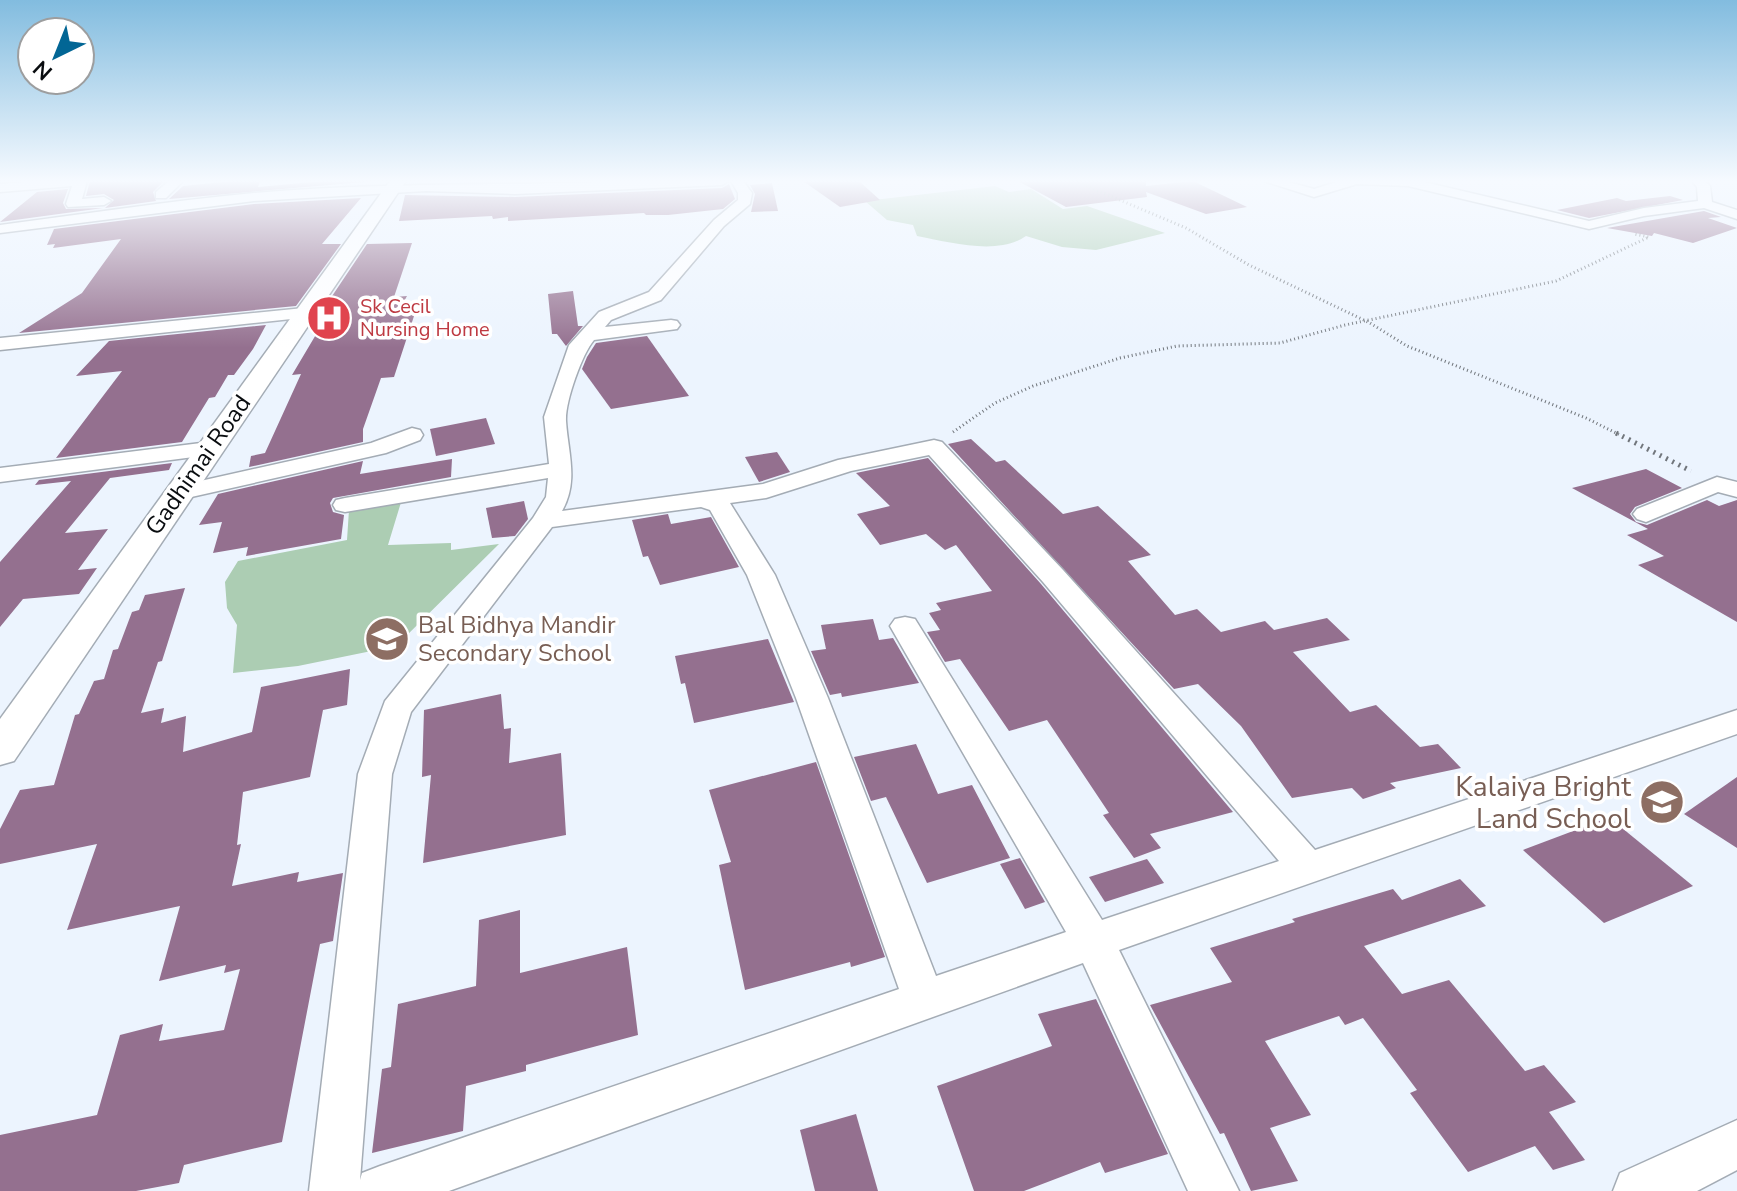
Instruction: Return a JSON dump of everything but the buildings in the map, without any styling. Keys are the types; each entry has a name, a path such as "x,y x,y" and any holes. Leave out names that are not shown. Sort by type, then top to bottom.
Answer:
{"street":[{"name":"Gadhimai Road","path":"0,750 359,237"},
{"path":"334,1191 375,774 396,709 544,521 558,497 561,469 555,417 576,349 605,316 655,296 707,237"},
{"path":"0,344 304,313"},
{"path":"588,335 671,325"},
{"path":"178,493 378,448 412,435"},
{"path":"544,521 766,491 846,465 934,447 1042,564 1307,867"},
{"path":"0,475 209,449"},
{"path":"345,505 561,469"},
{"path":"1646,514 1727,487"},
{"path":"702,499 719,505 761,575 812,698 924,1000"},
{"path":"905,626 1093,941 1214,1191"},
{"path":"380,1191 1307,867 1737,722"},
{"path":"1638,1191 1663,1182 1737,1144"}],"path":[{"path":"1201,237 1249,265 1366,321 1407,346 1586,418 1727,487"},
{"path":"934,447 995,403 1033,386 1120,358 1177,346 1280,343 1366,321 1556,281 1647,237"}],"green space":[{"path":"920,237 1025,237 1002,245 958,244"},
{"path":"1028,237 1150,237 1096,250 1062,247"},
{"path":"402,499 388,545 451,543 451,550 499,544 396,646 298,666 233,673 237,625 227,608 225,582 238,561 347,540 349,510"}],"place":[{"name":"Sk Cecil Nursing Home","path":"329,318"},
{"name":"Bal Bidhya Mandir Secondary School","path":"387,639"},
{"name":"Kalaiya Bright Land School","path":"1662,802"}]}
